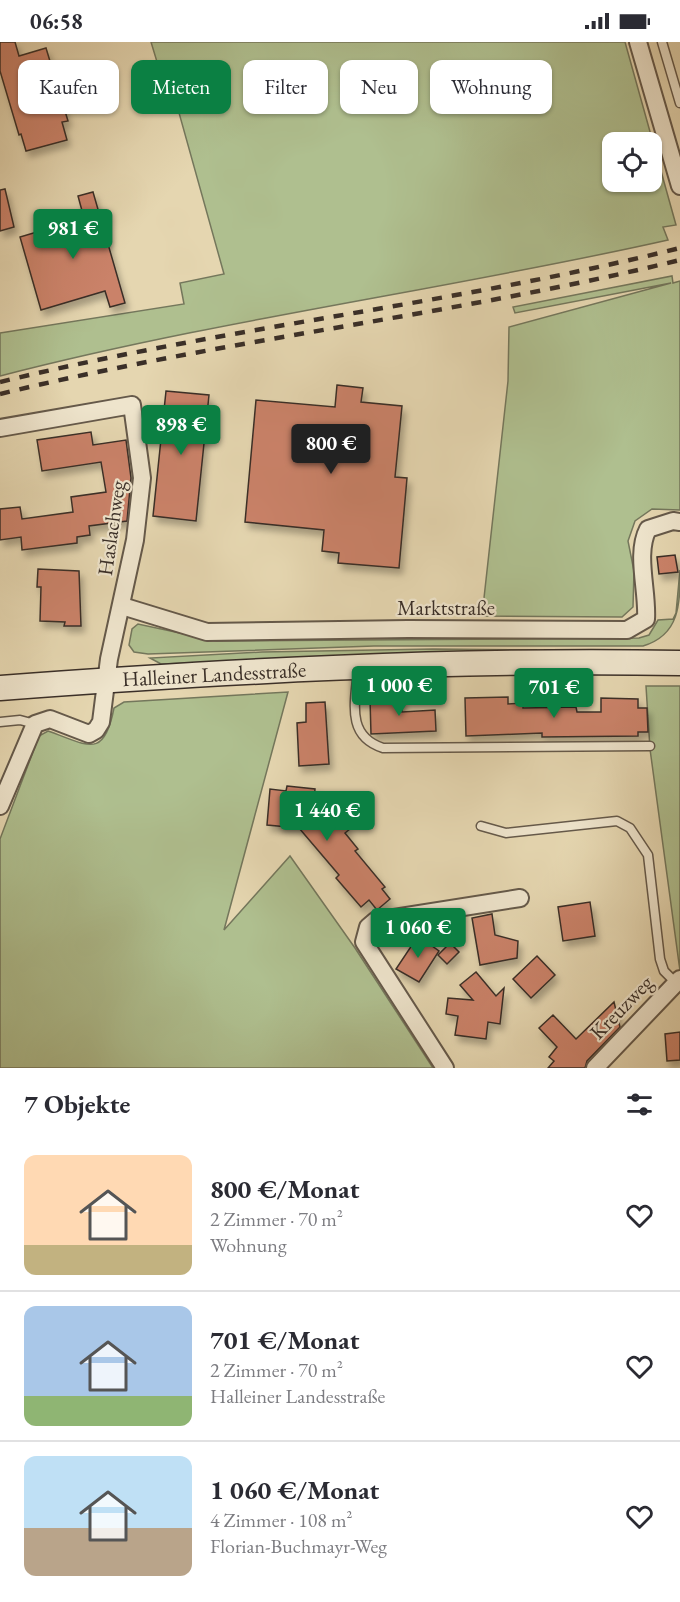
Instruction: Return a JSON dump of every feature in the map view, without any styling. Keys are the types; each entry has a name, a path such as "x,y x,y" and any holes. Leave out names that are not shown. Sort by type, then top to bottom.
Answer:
{"main road":[{"name":"Halleiner Landesstraße","path":"0,688 358,665 569,661 680,663"}],"street":[{"path":"638,42 680,186"},
{"name":"Haslachweg","path":"0,428 132,405 142,478 135,540 106,680 101,722 96,730 89,734 80,733 50,719 35,724"},
{"name":"Marktstraße","path":"122,606 182,626 216,632 408,629 627,630 646,619 647,599 642,540 648,529 674,521 680,522"},
{"path":"0,806 35,724"},
{"path":"445,1068 364,942 368,927 375,921 519,898"},
{"name":"Kreuzweg","path":"595,1068 678,981"}],"lane":[{"path":"662,42 680,103"},
{"path":"358,665 356,721 359,734 370,744 383,748 650,746"},
{"path":"0,722 20,720 35,724"},
{"path":"481,826 506,833 617,821 630,828 648,855 660,959 664,971 678,981"}],"green space":[{"path":"151,42 625,42 650,132 602,132 602,192 662,192 662,175 676,225 663,227 668,240 166,338 0,376 0,333 184,304 180,283 224,274 179,114 231,114 231,60 156,60"},
{"path":"672,276 673,283 680,281 680,510 652,509 635,521 628,541 634,571 633,607 622,617 482,616 508,381 509,327 671,283 515,313 513,307"},
{"path":"680,570 678,606 675,617 671,626 655,641 643,646 374,646 148,654 134,652 129,645 132,629 138,624 217,641 639,638 649,635 658,620 673,619 676,613"},
{"path":"537,650 161,664 150,658 262,652"},
{"path":"646,686 680,686 680,971 650,749"},
{"path":"288,692 224,930 290,856 355,948 433,1068 0,1068 0,839 39,736 48,731 84,744 99,742 105,736 114,708 124,702"}],"building":[{"path":"0,42 15,42 19,56 46,48 50,60 18,60 18,114 66,114 68,121 62,122 67,140 26,151 0,71"},
{"path":"5,189 14,227 0,231 0,190"},
{"path":"93,192 125,303 110,307 105,291 41,310 20,237 84,218 78,196"},
{"path":"337,385 363,388 361,402 402,406 395,477 407,478 399,568 338,563 339,553 322,551 324,530 245,522 256,400 335,407"},
{"path":"166,391 209,395 196,521 153,516"},
{"path":"91,432 93,445 126,440 131,478 127,521 89,526 90,535 77,537 77,543 22,550 21,537 0,540 0,509 20,507 22,519 73,512 71,497 106,492 101,462 42,471 37,440"},
{"path":"675,555 678,572 659,574 657,557"},
{"path":"38,569 79,571 81,626 64,626 65,622 40,621 41,587 37,587"},
{"path":"401,693 402,712 435,710 436,731 371,734 370,699 383,698 383,694"},
{"path":"508,697 508,704 523,703 523,708 576,707 577,712 601,712 601,698 638,699 638,708 647,708 648,732 638,732 638,736 542,737 542,733 466,736 465,698"},
{"path":"325,702 329,764 299,766 297,723 306,722 306,703"},
{"path":"287,786 315,789 312,825 332,808 350,829 345,833 358,849 355,851 385,887 382,889 390,899 377,910 369,900 361,907 336,878 339,875 299,828 267,825 270,789 286,791"},
{"path":"590,902 595,936 563,941 558,907"},
{"path":"492,914 495,935 518,941 517,958 480,965 472,918"},
{"path":"418,936 439,951 419,982 396,969"},
{"path":"450,943 459,952 447,964 438,955"},
{"path":"537,956 555,975 531,998 513,979"},
{"path":"476,972 496,996 504,988 500,1024 488,1022 486,1039 455,1035 458,1016 446,1014 448,998 473,1000 460,985"},
{"path":"614,1002 620,1027 587,1061 585,1068 548,1068 554,1061 549,1057 557,1047 539,1028 553,1015 576,1039"},
{"path":"680,1032 680,1060 667,1061 665,1034"}],"railway":[{"path":"0,382 170,346 511,285 680,248"},
{"path":"0,394 170,358 511,296 680,260"}]}
